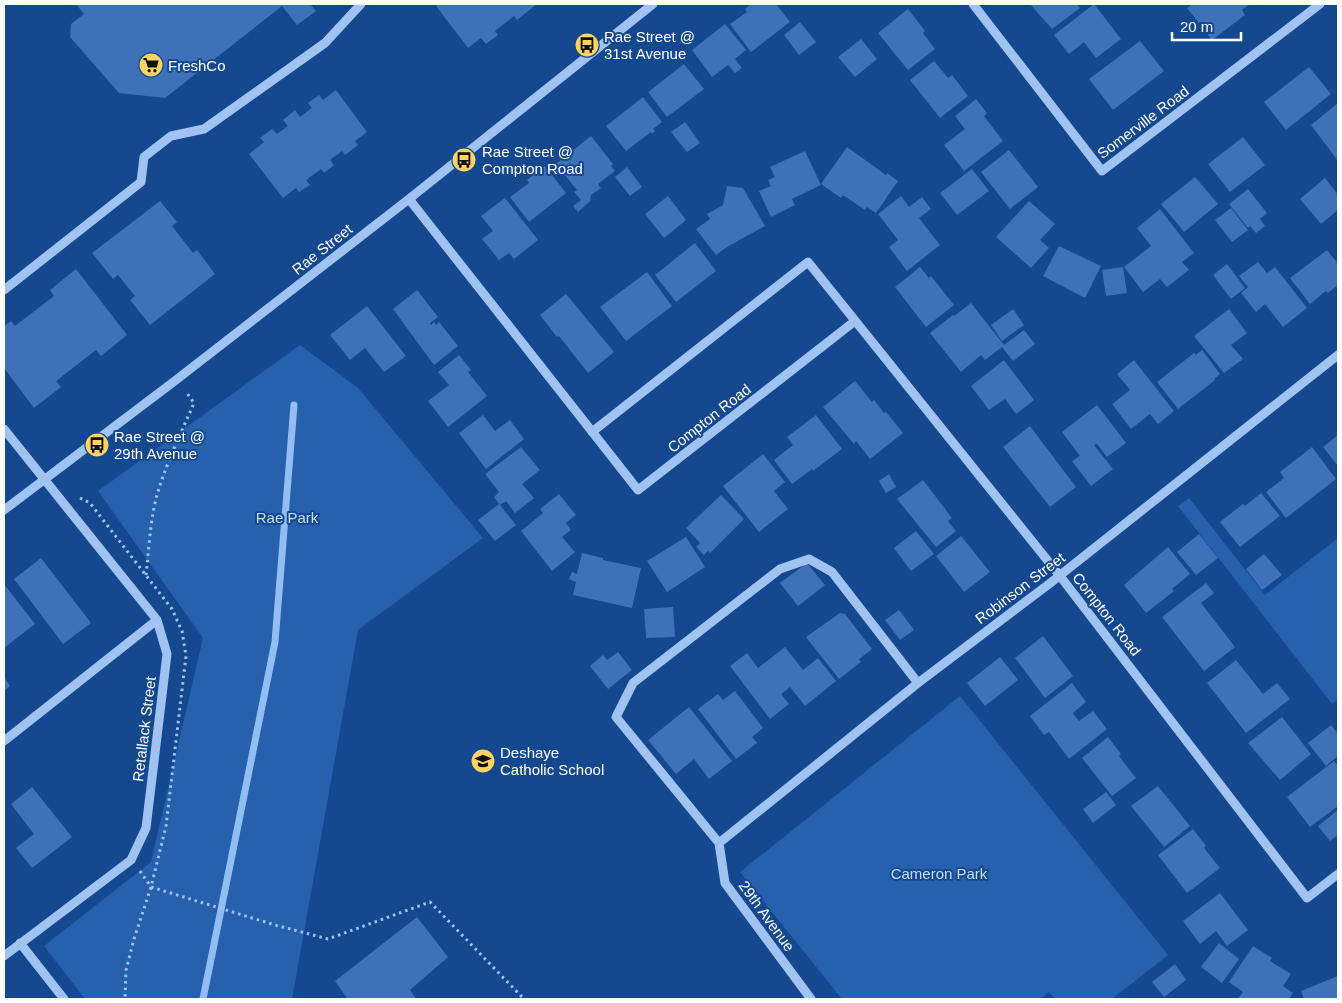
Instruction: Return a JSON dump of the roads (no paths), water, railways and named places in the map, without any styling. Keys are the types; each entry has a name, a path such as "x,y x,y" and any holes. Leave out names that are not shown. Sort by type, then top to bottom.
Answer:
{"street":[{"path":"4,290 141,182 144,157 171,136 204,129 324,43 361,4"},
{"name":"Rae Street","path":"4,510 176,380 409,199 653,4"},
{"name":"Somerville Road","path":"973,4 1102,171 1320,4"},
{"name":"Compton Road","path":"409,199 638,490 855,321"},
{"name":"Compton Road","path":"592,432 808,262 1060,576 1307,898 1338,874"},
{"name":"Robinson Street","path":"719,843 918,683 1060,576 1338,355"},
{"path":"4,429 44,479"},
{"name":"Retallack Street","path":"4,956 131,860 146,828 167,654 157,620 44,479"},
{"path":"719,843 616,717 633,683 780,569 809,559 832,572 918,683"},
{"path":"4,741 157,620"},
{"name":"29th Avenue","path":"719,843 726,883 811,999"},
{"path":"20,944 64,999"}],"waterway":[{"path":"203,999 275,642 294,405"}],"place":[{"name":"Rae Street @ 31st Avenue","path":"587,45"},
{"name":"FreshCo","path":"151,65"},
{"name":"Rae Street @ Compton Road","path":"464,160"},
{"name":"Rae Street @ 29th Avenue","path":"97,445"},
{"name":"Deshaye Catholic School","path":"483,761"}],"park label":[{"name":"Rae Park","path":"287,517"},
{"name":"Cameron Park","path":"939,873"}]}
